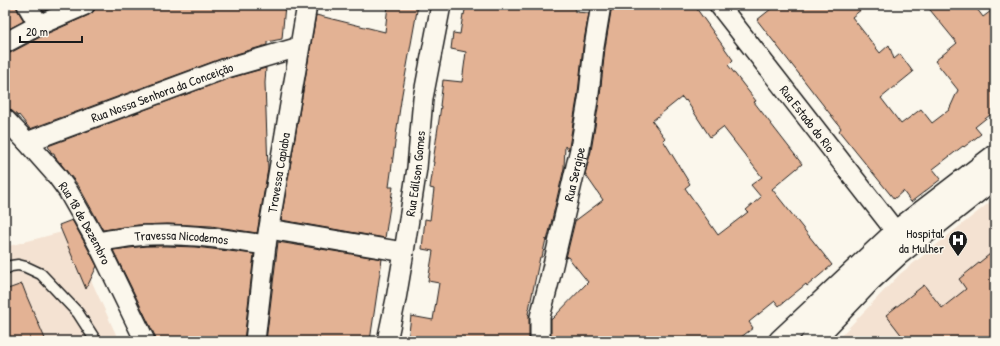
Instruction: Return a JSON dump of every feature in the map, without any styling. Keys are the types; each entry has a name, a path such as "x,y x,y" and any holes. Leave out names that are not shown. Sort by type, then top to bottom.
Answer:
{"main road":[{"path":"780,341 896,232 995,156"},
{"path":"812,341 870,280 897,255 995,177"}],"street":[{"path":"27,5 39,25"},
{"path":"5,43 39,25 85,5"},
{"name":"Travessa Capiaba","path":"255,341 268,237 307,5"},
{"name":"Rua Edilson Gomes","path":"387,341 396,299 417,168 423,98 441,5"},
{"name":"Rua Sergipe","path":"540,341 540,317 580,150 601,5"},
{"name":"Rua Estado do Rio","path":"719,5 896,232"},
{"name":"Rua Nossa Senhora da Conceição","path":"27,142 227,68 299,47"},
{"name":"Rua 18 de Dezembro","path":"5,119 57,176 68,191 98,242 145,341"},
{"name":"Travessa Nicodemos","path":"98,242 130,236 160,235 268,237 404,252"}],"lane":[{"path":"5,269 18,265 41,274 78,313 96,341"}],"shaded area":[{"name":"Hospital da Mulher","path":"995,198 995,341 836,341 900,274"},
{"path":"70,221 91,280 119,341 5,341 5,247 62,232"}],"building":[{"path":"5,5 16,5 24,21 5,31"},
{"path":"40,5 57,5 43,11"},
{"path":"96,5 285,5 282,39 267,42 267,45 223,58 30,129 19,115 18,116 5,105 5,54 89,15 94,11"},
{"path":"388,5 418,5 397,128 389,187 393,187 385,238 281,220 316,15 385,32"},
{"path":"466,5 575,5 575,12 589,13 569,147 568,150 565,146 564,168 547,241 546,239 542,257 540,257 528,314 529,341 408,341 411,316 433,320 439,283 428,281 433,251 422,249 425,219 430,220 434,189 430,188 443,80 462,82 466,52 451,49 453,33 460,34"},
{"path":"612,5 694,5 733,60 728,65 756,101 754,102 802,164 772,189 832,265 807,286 806,284 779,306 775,301 749,322 753,328 736,341 551,341 551,319 588,282 568,257 566,258 575,221 603,200 585,174 591,151 600,96 605,48","holes":["682,97 685,101 686,100 710,137 723,127 762,177 751,185 761,197 746,210 748,212 718,235 685,188 690,184 663,140 665,138 652,121"]},
{"path":"776,5 867,5 852,17 880,53 889,45 894,59 900,54 913,72 881,98 901,124 921,109 932,123 949,110 958,90 935,61 957,43 926,5 974,5 983,17 995,8 995,111 975,127 981,134 933,169 941,179 911,202 903,191 894,199 839,131 841,128 757,20"},
{"path":"266,68 265,83 268,169 257,233 211,226 168,224 138,225 103,230 78,185 61,162 60,163 55,157 54,153 51,152 48,146 230,78"},
{"path":"72,220 97,266 86,289 59,225"},
{"path":"278,242 382,259 370,341 266,341"},
{"path":"146,246 195,247 254,254 244,341 156,341 155,336 113,250"},
{"path":"995,250 995,341 906,341 886,315 924,285 942,308 966,289 959,279"},
{"path":"22,284 46,341 5,341 5,290"}],"place":[{"name":"Hospital da Mulher","path":"958,257"}]}
